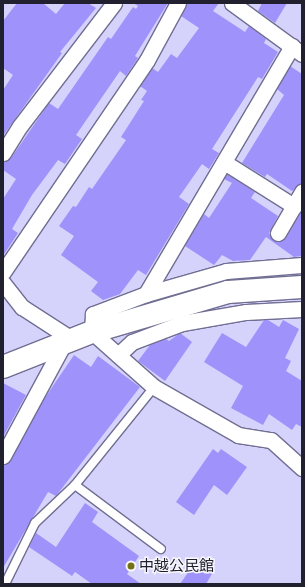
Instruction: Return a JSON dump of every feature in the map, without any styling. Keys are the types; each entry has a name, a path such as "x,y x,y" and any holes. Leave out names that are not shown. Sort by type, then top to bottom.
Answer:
{"street":[{"path":"3,153 20,126 114,3"},
{"path":"3,272 147,60 178,3"},
{"path":"146,294 224,162 297,50 232,3"},
{"path":"224,162 294,206"},
{"path":"278,233 302,192"},
{"path":"3,456 76,338 93,314 146,294 226,271 302,265"},
{"path":"3,283 22,307 76,338 118,355 154,387 238,435 271,440 302,468"},
{"path":"3,367 76,338 228,292 302,288"},
{"path":"118,355 132,342 182,323 246,312 302,308"}],"lane":[{"path":"5,584 35,523 75,485 154,387"},
{"path":"75,485 161,548"}],"building":[{"path":"17,3 43,3 56,14 65,3 88,3 96,8 60,52 62,53 3,136 3,90 13,75 3,68 3,21"},
{"path":"133,3 168,3 135,56 138,58 126,76 120,71 76,135 82,139 65,164 58,160 32,195 12,229 18,233 3,256 3,199 16,179 3,170 3,162 11,158 49,103 58,109 108,37 111,39 133,7 136,9 138,6"},
{"path":"187,3 219,3 213,11 245,32 249,26 266,39 264,43 278,52 262,79 258,77 212,149 219,153 209,169 202,164 179,197 189,204 146,275 138,270 120,294 103,300 91,291 98,282 61,255 74,236 59,226 73,206 76,207 89,187 92,189 126,140 121,137 144,101 141,100 147,91 140,86 152,68 158,72 171,54 177,58 199,28 181,16"},
{"path":"262,3 287,3 275,23 258,11"},
{"path":"290,66 302,74 302,183 292,191 267,174 265,177 242,163 284,95 277,89"},
{"path":"227,174 255,192 251,198 278,216 269,233 274,241 282,241 286,238 302,210 302,256 294,257 266,237 250,260 233,261 222,255 214,265 185,246 204,214 209,218 232,183 224,179"},
{"path":"264,320 268,320 279,327 283,320 299,329 285,358 291,361 286,371 302,381 302,427 296,424 292,430 269,414 263,425 231,408 243,386 204,362 222,333 246,347"},
{"path":"180,333 192,342 165,381 138,361 150,345 166,339 169,341"},
{"path":"74,355 91,367 98,356 140,387 56,496 48,492 3,568 3,465 11,460 44,399"},
{"path":"3,383 26,395 3,437"},
{"path":"213,449 218,453 221,449 247,467 227,495 214,485 194,515 176,502"},
{"path":"85,503 98,512 92,522 139,556 127,574 141,584 92,584 75,572 72,576 29,547 36,533 56,547"},
{"path":"196,561 213,572 206,584 180,584"}],"place":[{"name":"中越公民館","path":"131,566"}]}
